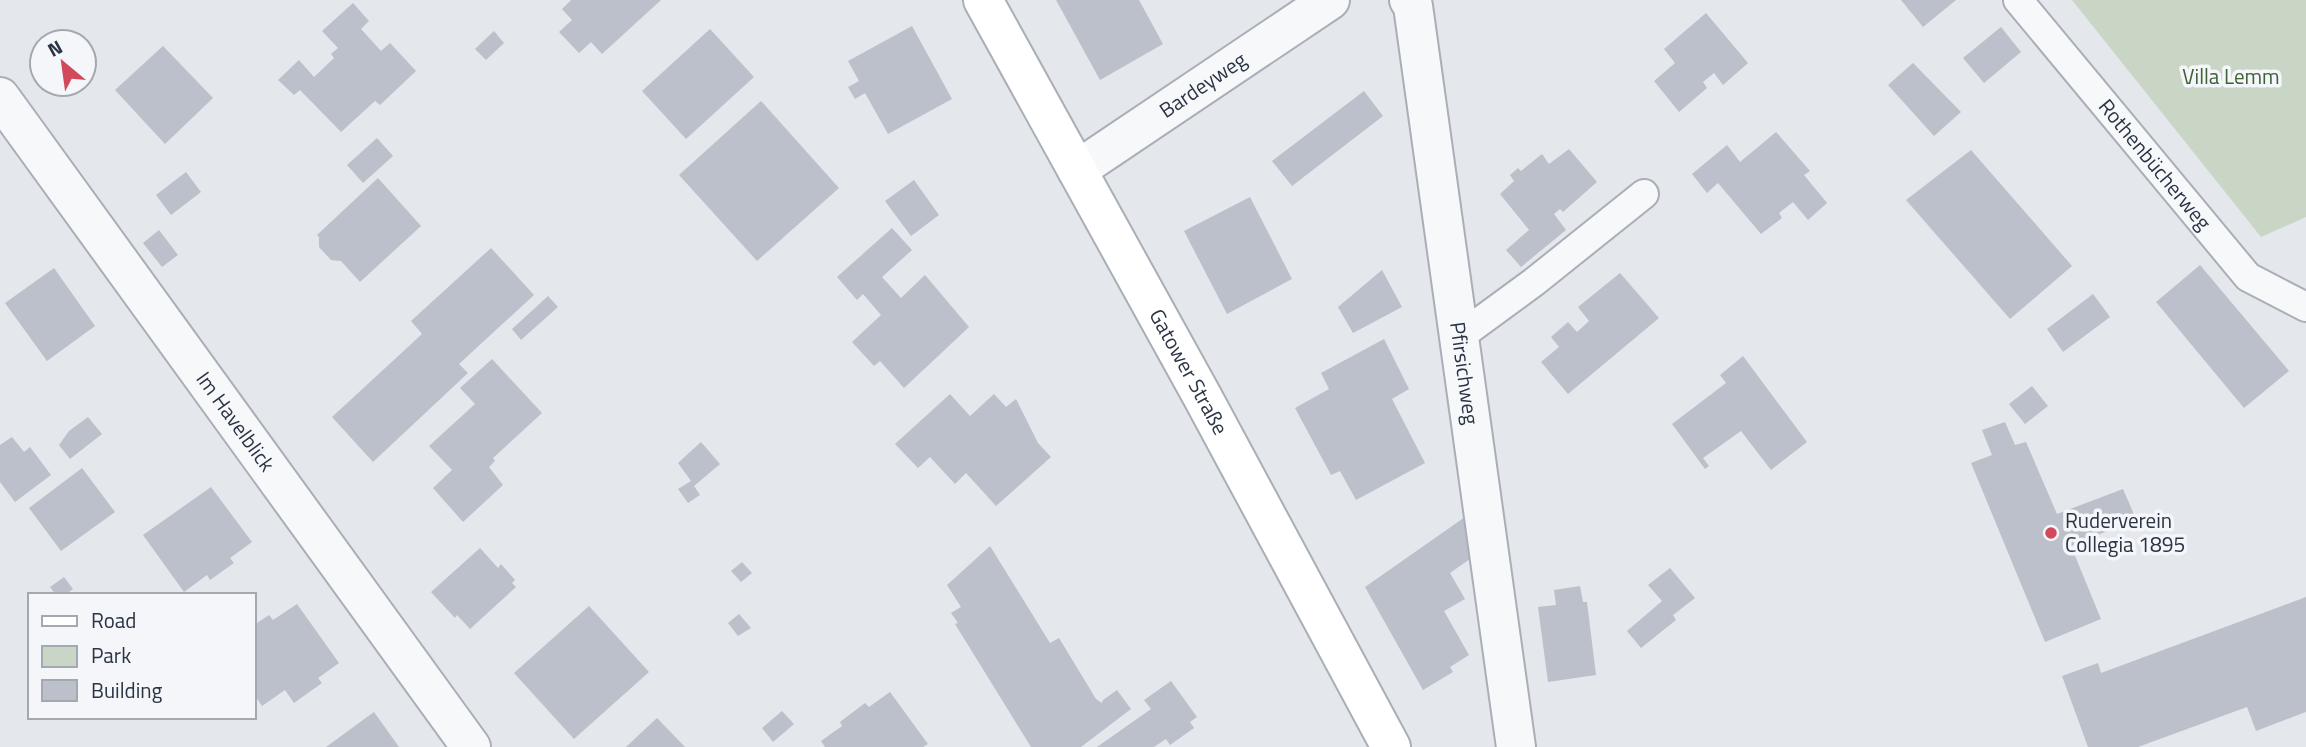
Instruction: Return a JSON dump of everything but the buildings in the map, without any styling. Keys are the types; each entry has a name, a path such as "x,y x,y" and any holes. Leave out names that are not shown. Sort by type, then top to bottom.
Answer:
{"main road":[{"name":"Gatower Straße","path":"983,0 1391,747"}],"street":[{"name":"Bardeyweg","path":"1077,170 1330,0"},
{"name":"Pfirsichweg","path":"1409,0 1413,6 1516,747"},
{"name":"Im Havelblick","path":"0,97 471,747"}],"lane":[{"name":"Rothenbücherweg","path":"2018,0 2248,277 2306,307"},
{"path":"1459,337 1534,282 1644,194"}],"green space":[{"name":"Villa Lemm","path":"2072,0 2306,0 2306,217 2261,237"}],"place":[{"name":"Ruderverein Collegia 1895","path":"2051,533"}]}
